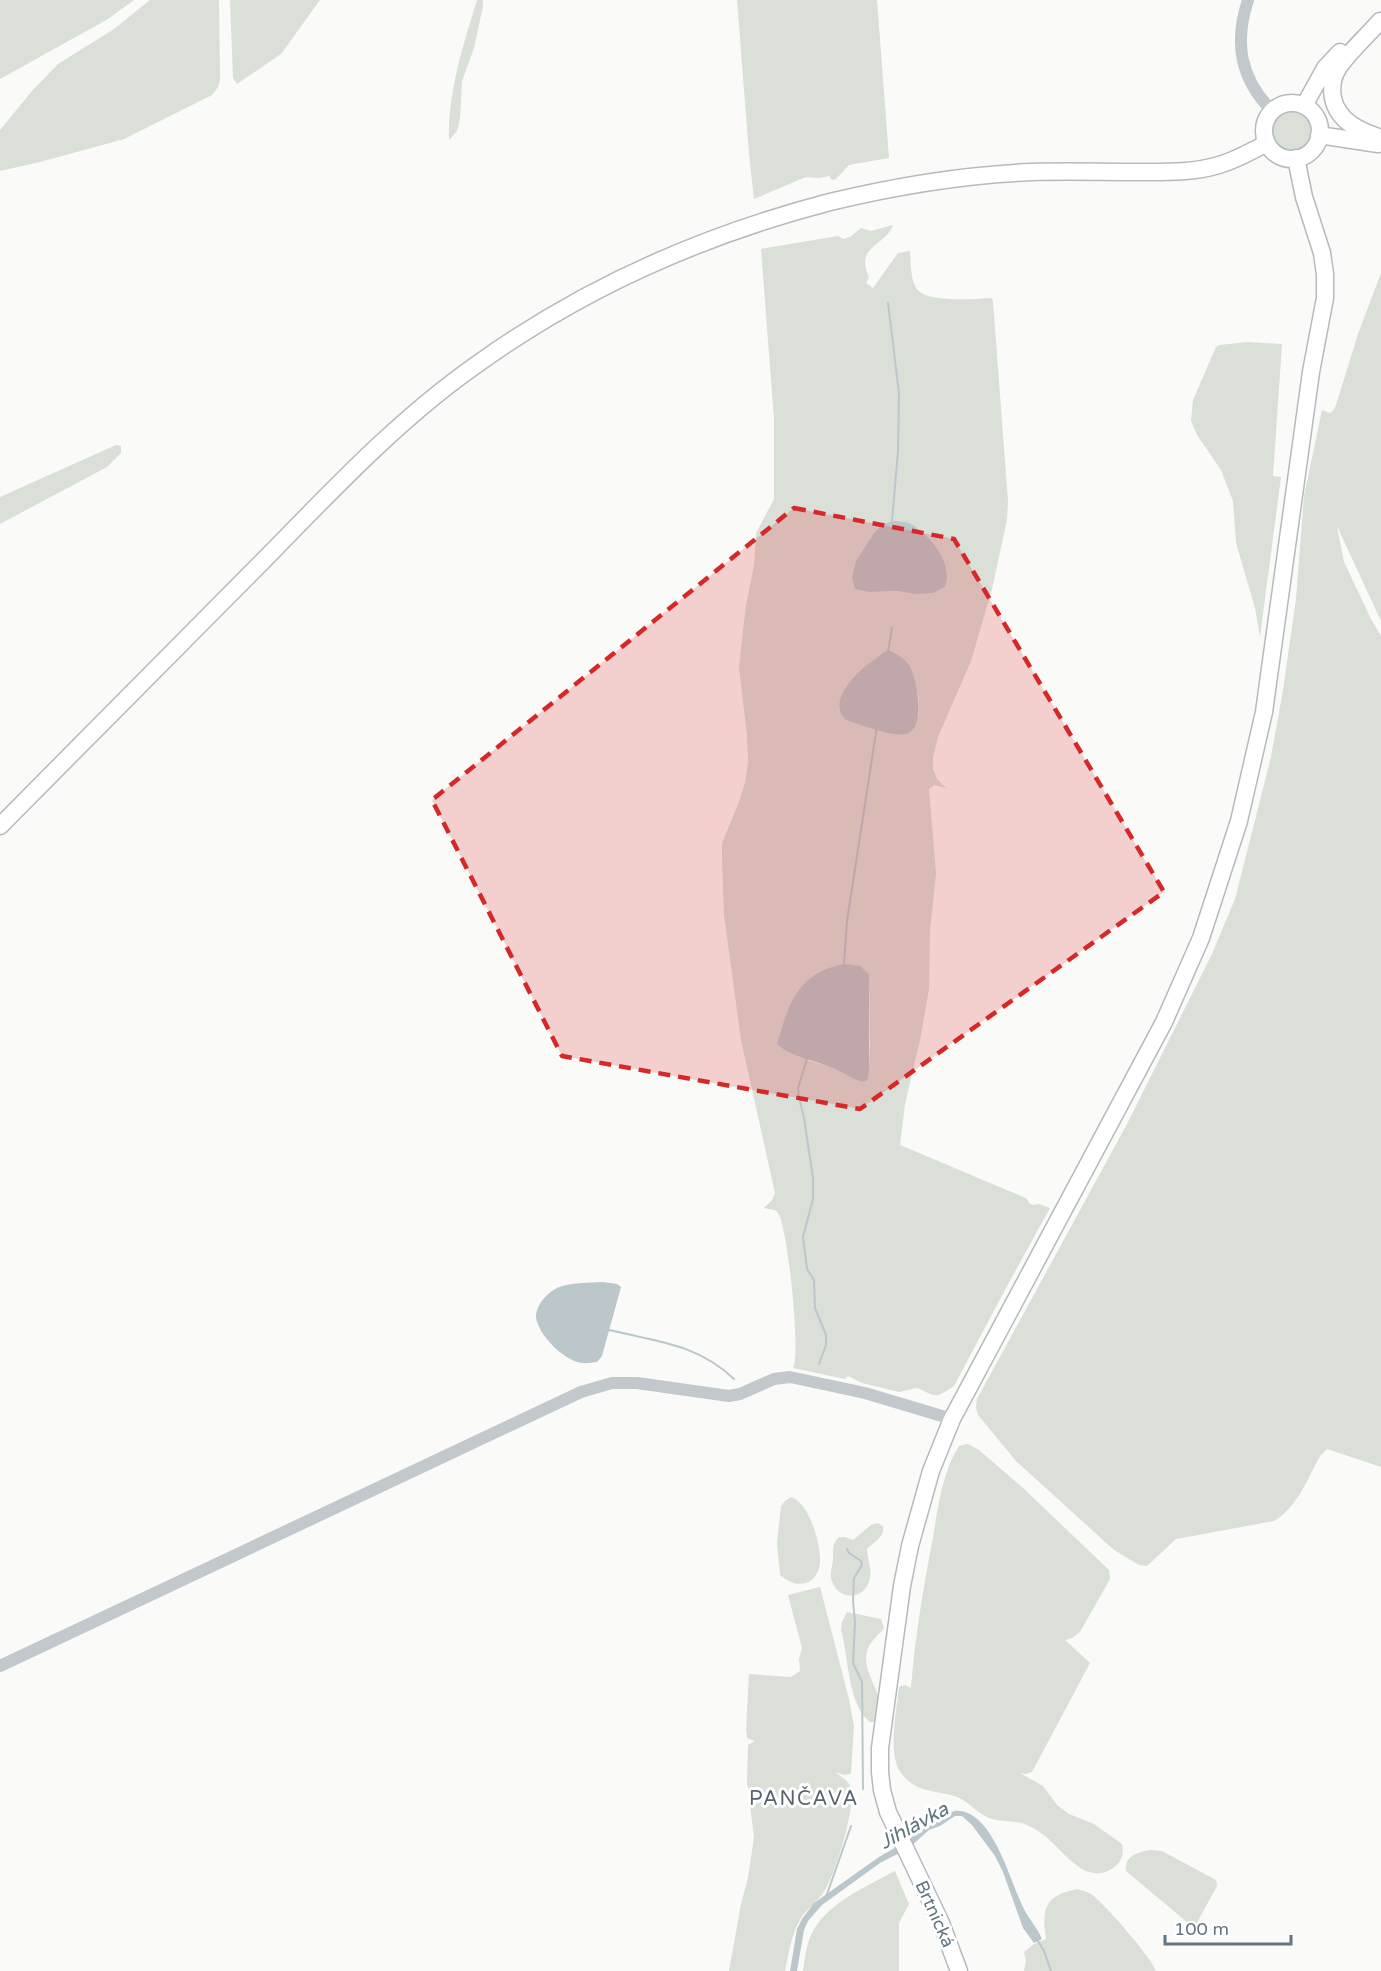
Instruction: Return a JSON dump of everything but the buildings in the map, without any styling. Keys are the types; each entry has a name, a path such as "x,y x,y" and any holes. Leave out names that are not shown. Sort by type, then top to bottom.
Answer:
{"main road":[{"path":"1304,106 1317,81 1336,56 1380,21"},
{"path":"1380,21 1339,67 1332,82 1332,95 1336,110 1342,118 1381,138"},
{"path":"1284,104 1304,106 1317,118 1319,135 1317,142 1309,153 1296,158 1279,155 1267,143 1265,123 1272,111 1284,104"},
{"path":"1319,135 1381,144"},
{"path":"0,826 395,429 473,366 530,328 584,297 640,268 702,242 770,219 850,197 925,183 1001,174 1182,171 1221,165 1267,143"},
{"name":"Brtnická","path":"959,1971 941,1923 888,1812 882,1790 880,1748 902,1586 910,1546 932,1471 952,1419 1164,1022 1201,938 1239,821 1264,712 1311,372 1326,286 1322,254 1304,197 1296,158"}],"street":[{"path":"1248,0 1240,27 1243,64 1251,85 1272,111"},
{"path":"0,1666 581,1392 604,1384 637,1383 729,1396 740,1394 774,1379 790,1377 865,1393 952,1419"}],"highlighted area":[{"path":"794,508 954,539 1164,892 860,1109 562,1056 432,800"}],"shaded area":[{"path":"0,0 134,0 108,19 0,79"},
{"path":"150,0 219,0 220,80 212,95 124,139 0,171 0,130 32,91 58,64 114,29"},
{"path":"230,0 320,0 281,54 237,84 233,78"},
{"path":"477,0 483,0 483,6 474,48 462,81 457,131 449,140 454,86"},
{"path":"737,0 877,0 889,158 849,165 836,179 832,180 829,176 806,177 754,199"},
{"path":"1292,112 1306,117 1311,131 1306,145 1292,150 1278,145 1273,131 1278,117"},
{"path":"893,225 884,238 868,252 865,259 869,277 866,283 873,288 898,253 910,251 913,281 922,293 952,299 992,298 1008,501 1007,520 992,589 971,661 938,737 933,758 933,769 937,779 946,788 934,785 929,789 936,873 930,931 929,989 905,1104 900,1145 1026,1198 1030,1204 1050,1208 954,1386 939,1395 917,1388 899,1392 862,1383 848,1376 845,1379 793,1368 794,1318 786,1244 778,1213 775,1210 764,1208 775,1193 741,1040 724,915 722,843 739,802 748,762 739,667 746,605 754,566 756,533 774,499 774,419 761,249 838,236 843,239 850,237 861,228 871,231","holes":["892,521 911,524 933,543 946,568 945,587 869,592 883,524","880,655 918,692 919,714 905,734 876,729 846,720 866,667","869,974 868,1079 862,1082 829,1066 806,1060"]},
{"path":"1381,273 1381,621 1337,526 1344,562 1381,636 1381,1467 1327,1449 1320,1456 1295,1501 1274,1521 1176,1539 1147,1566 1139,1565 1114,1550 1016,1461 978,1415 977,1399 1127,1124 1212,954 1235,899 1271,757 1283,690 1296,599 1304,496 1322,410 1329,413 1336,405 1358,334"},
{"path":"1248,342 1282,344 1273,476 1281,477 1260,637 1255,608 1236,543 1233,501 1221,470 1197,435 1191,421 1193,400 1216,347"},
{"path":"116,445 121,446 121,453 107,467 0,524 0,497"},
{"path":"892,521 911,524 933,543 946,569 945,587 933,593 916,594 898,591 869,592 855,589 852,577 856,561 874,533 883,524"},
{"path":"888,650 906,661 915,682 918,714 912,731 905,734 884,732 846,720 840,711 840,701 851,680 870,662"},
{"path":"845,964 860,966 869,974 869,1071 868,1080 862,1082 795,1055 777,1044 791,1003 806,982 829,968"},
{"path":"603,1282 617,1284 621,1287 602,1356 597,1362 585,1363 568,1358 542,1332 536,1317 538,1308 546,1296 562,1286"},
{"path":"968,1444 979,1450 1023,1488 1109,1570 1110,1579 1080,1632 1065,1640 1090,1663 1032,1772 1020,1773 1043,1786 1057,1805 1069,1814 1094,1824 1122,1844 1122,1854 1116,1866 1102,1873 1092,1873 1083,1869 1049,1839 1029,1826 989,1818 958,1798 926,1790 913,1784 901,1773 897,1765 894,1755 894,1732 899,1687 905,1685 911,1688 920,1613 942,1490 953,1456 959,1446"},
{"path":"791,1497 797,1500 808,1515 813,1525 820,1554 815,1576 811,1581 799,1584 786,1580 780,1575 777,1543 781,1506"},
{"path":"878,1523 883,1526 882,1533 867,1549 870,1578 867,1586 857,1595 850,1596 838,1591 831,1578 835,1542 839,1537 853,1540 871,1525"},
{"path":"820,1587 854,1726 851,1774 844,1775 835,1772 849,1784 851,1806 848,1821 840,1854 829,1881 822,1894 804,1914 795,1931 785,1971 729,1971 754,1837 747,1781 748,1745 755,1741 747,1738 746,1730 749,1674 791,1677 800,1671 799,1659 802,1648 788,1595"},
{"path":"847,1612 881,1619 884,1628 870,1644 866,1660 879,1702 879,1712 875,1722 870,1722 862,1714 853,1692 841,1630"},
{"path":"954,1811 967,1813 979,1821 989,1833 998,1848 1027,1915 1042,1939 1034,1943 1023,1928 995,1856 972,1825 962,1816 955,1816 929,1830 909,1848 880,1863 822,1905 808,1921 804,1930 797,1971 790,1971 797,1929 814,1903 921,1829"},
{"path":"1150,1850 1162,1851 1216,1880 1217,1886 1194,1928 1126,1871 1130,1858"},
{"path":"895,1871 909,1904 899,1923 899,1971 803,1971 811,1935 826,1914 848,1897"},
{"path":"1078,1889 1091,1894 1106,1908 1137,1943 1156,1971 1024,1971 1026,1961 1024,1952 1034,1944 1046,1939 1044,1919 1048,1904 1059,1895"}],"waterway":[{"path":"888,303 899,393 898,451 892,521"},
{"path":"888,652 892,628"},
{"path":"844,964 847,921 877,726"},
{"path":"807,1059 798,1088 813,1178 813,1199 803,1237 807,1269 814,1280 815,1308 826,1335 826,1345 819,1364"},
{"path":"609,1330 675,1345 691,1351 720,1367 734,1379"},
{"path":"847,1549 861,1561 862,1565 854,1578 853,1663 862,1682 863,1789"},
{"path":"826,1897 851,1826"},
{"name":"Jihlávka","path":"1038,1941 1051,1971"}],"district":[{"name":"PANČAVA","path":"804,1799"}]}
